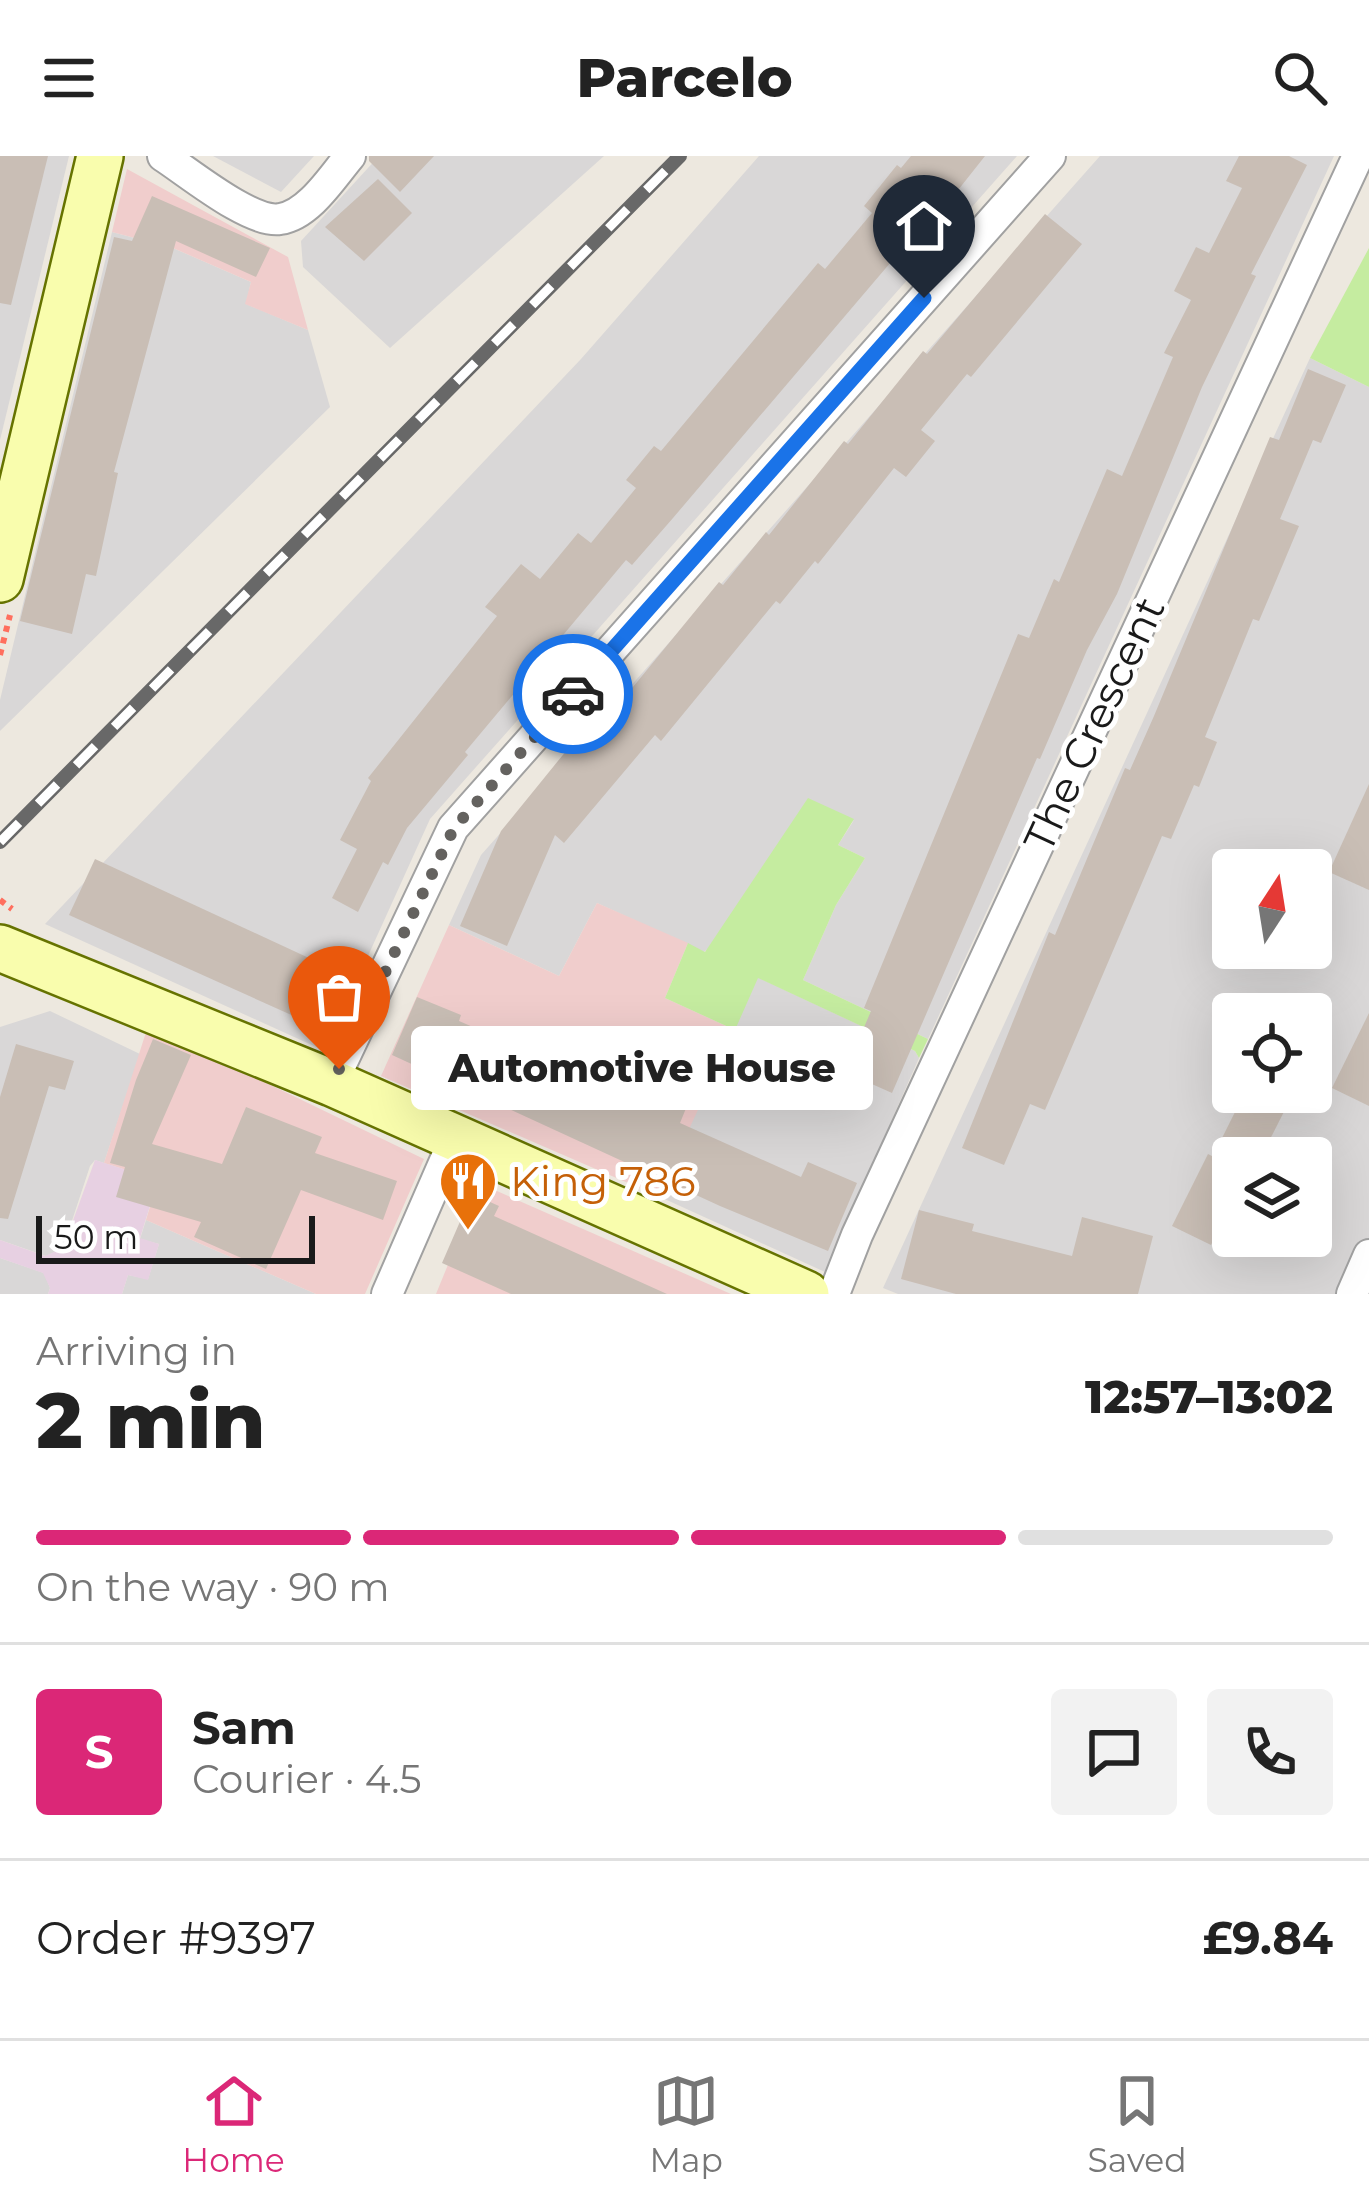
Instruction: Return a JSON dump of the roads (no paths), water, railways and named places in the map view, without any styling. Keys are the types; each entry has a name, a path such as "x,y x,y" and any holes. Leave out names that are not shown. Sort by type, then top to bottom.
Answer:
{"street":[{"path":"0,579 100,156"},
{"path":"163,156 251,213 280,219 309,204 350,156"},
{"path":"332,1082 454,828 1050,156"},
{"name":"The Crescent","path":"834,1294 1358,156"},
{"path":"0,948 332,1082 806,1294"},
{"path":"387,1294 455,1138"},
{"path":"1352,1294 1369,1255"}],"railway":[{"path":"0,842 680,156"}],"place":[{"name":"Automotive House","path":"339,1069"},
{"name":"King 786","path":"468,1232"}]}
